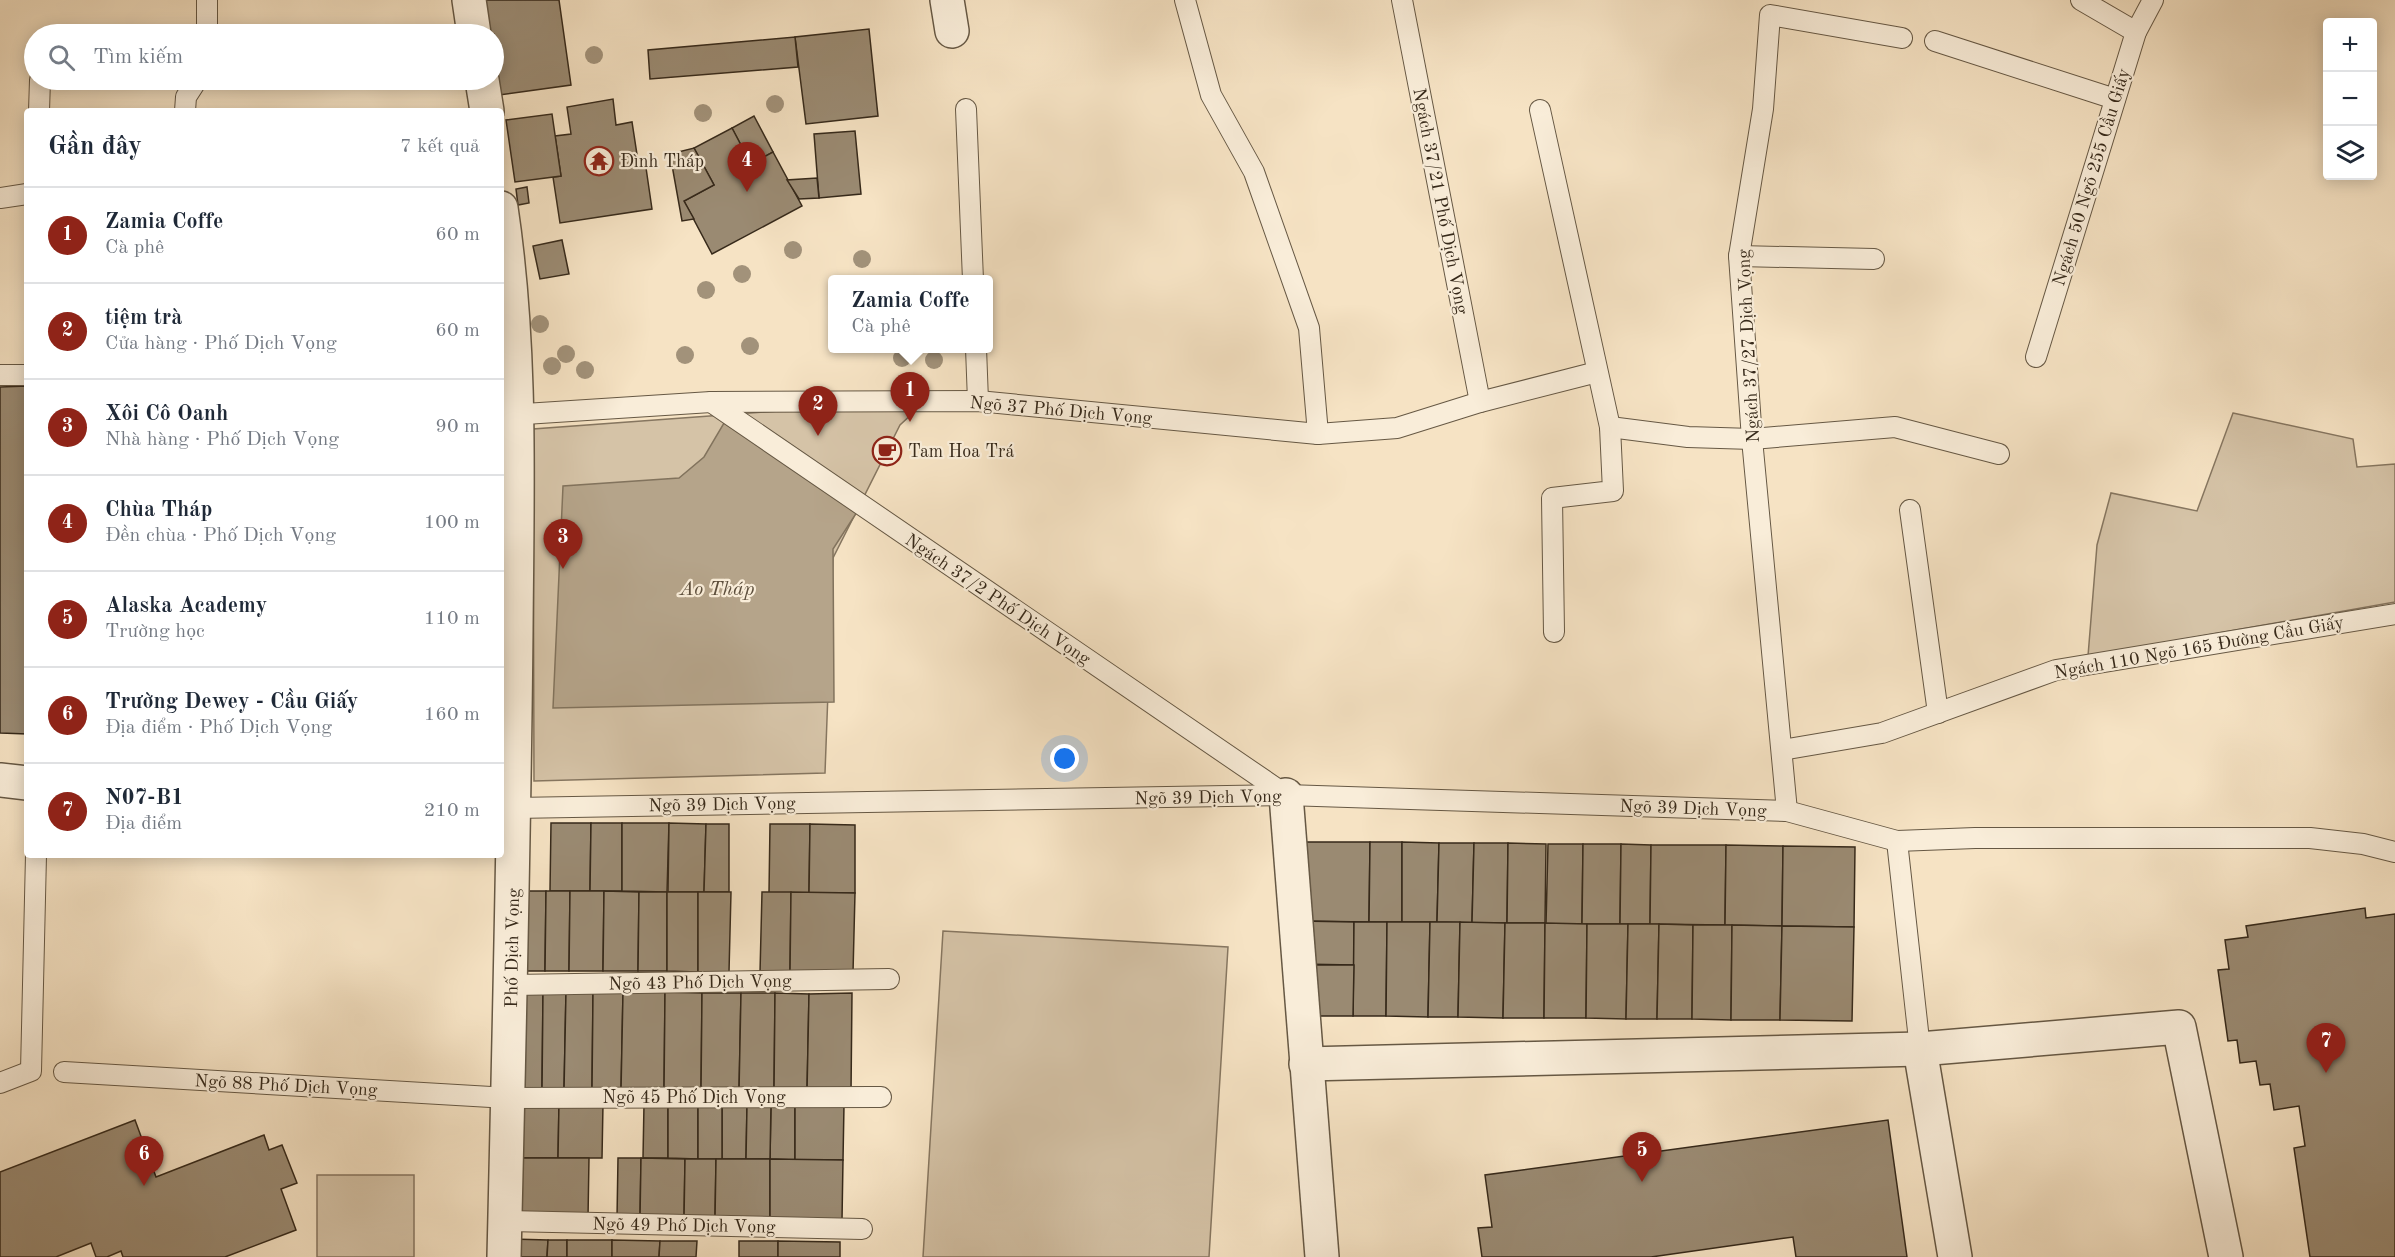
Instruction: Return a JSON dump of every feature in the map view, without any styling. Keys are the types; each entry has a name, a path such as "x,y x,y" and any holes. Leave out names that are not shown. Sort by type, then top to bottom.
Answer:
{"street":[{"path":"469,0 473,24"},
{"path":"484,90 487,108"},
{"name":"Phố Dịch Vọng","path":"504,228 510,267 508,807 512,985 504,1257"},
{"path":"0,780 24,783"},
{"path":"1286,795 1305,1064 1322,1257"},
{"path":"1305,1064 1920,1049 2179,1027 2226,1257"},
{"path":"1920,1049 1955,1257"}],"lane":[{"path":"207,0 207,24"},
{"path":"1185,0 1211,95 1254,172 1309,328 1318,434"},
{"name":"Ngách 37/21 Phố Dịch Vọng","path":"1402,0 1480,402"},
{"path":"2081,0 2136,32"},
{"name":"Ngách 50 Ngõ 255 Cầu Giấy","path":"2036,357 2136,32 2152,0"},
{"name":"Ngách 37/27 Dịch Vọng","path":"1787,811 1752,439 1740,256 1763,109 1770,15 1902,38"},
{"path":"1935,41 2115,99"},
{"path":"39,108 40,90"},
{"path":"185,108 186,97 191,90"},
{"path":"966,110 973,275"},
{"path":"1540,110 1610,427 1613,491 1552,498 1554,632"},
{"path":"0,198 24,194"},
{"path":"1740,256 1874,259"},
{"path":"976,353 978,400"},
{"name":"Ngõ 37 Phố Dịch Vọng","path":"509,415 711,402 978,400 1318,434 1397,428 1480,402 1597,372"},
{"path":"0,375 24,375"},
{"name":"Ngách 37/2 Phố Dịch Vọng","path":"711,402 1286,795"},
{"path":"1610,427 1688,437 1752,439 1895,427 1999,454"},
{"path":"1910,510 1938,713"},
{"name":"Ngách 110 Ngõ 165 Đường Cầu Giấy","path":"1782,750 1882,733 2056,670 2395,614"},
{"name":"Ngõ 39 Dịch Vọng","path":"508,807 1286,795 1787,811 1897,841 1975,838 2310,838 2363,844 2395,852"},
{"path":"1897,841 1920,1049"},
{"path":"0,1083 31,1071 36,858"},
{"name":"Ngõ 43 Phố Dịch Vọng","path":"512,985 889,979"},
{"name":"Ngõ 88 Phố Dịch Vọng","path":"64,1072 508,1098"},
{"name":"Ngõ 45 Phố Dịch Vọng","path":"508,1098 881,1097"},
{"name":"Ngõ 49 Phố Dịch Vọng","path":"505,1221 862,1229"}],"shaded area":[{"path":"927,400 900,425 833,558 825,773 534,781 533,429"},
{"path":"2233,413 2353,439 2357,467 2395,464 2395,602 2088,656 2097,545 2111,493 2197,511"},
{"path":"943,931 1228,947 1209,1257 923,1257"},
{"path":"317,1175 414,1175 414,1257 317,1257"}],"water":[{"name":"Ao Tháp","path":"724,423 859,509 833,549 834,702 553,708 563,486 679,478 704,457"}],"building":[{"path":"479,0 559,0 571,85 492,96 492,90 504,90 504,24 483,24"},
{"path":"869,29 878,116 806,124 795,37"},
{"path":"795,37 798,67 650,79 648,50"},
{"name":"Đình Tháp","path":"613,99 616,125 632,122 638,161 645,161 652,209 560,223 553,177 561,176 555,136 571,134 567,107"},
{"path":"552,114 561,176 515,182 506,120"},
{"path":"754,116 773,152 751,164 732,128"},
{"path":"732,128 751,164 773,152 802,206 712,254 684,201 714,185 694,148"},
{"path":"855,131 861,194 819,198 814,134"},
{"path":"694,148 714,185 684,201 694,219 682,221 670,154"},
{"path":"817,178 819,198 799,199 787,180"},
{"path":"527,187 529,203 518,205 516,189"},
{"path":"562,240 569,274 540,279 533,246"},
{"path":"24,386 24,734 0,733 0,387"},
{"path":"551,823 591,823 590,891 550,891"},
{"path":"591,823 622,823 622,891 590,891"},
{"path":"622,823 669,823 667,892 622,891"},
{"path":"669,823 706,824 704,892 668,892"},
{"path":"706,824 729,824 729,892 704,892"},
{"path":"770,824 810,824 809,893 769,893"},
{"path":"810,824 855,825 855,893 809,893"},
{"path":"1301,842 1370,842 1369,922 1300,921"},
{"path":"1370,842 1402,842 1402,922 1369,922"},
{"path":"1402,842 1439,843 1437,922 1402,922"},
{"path":"1439,843 1474,843 1472,923 1437,922"},
{"path":"1474,843 1508,843 1507,923 1472,923"},
{"path":"1508,843 1546,844 1545,923 1507,923"},
{"path":"1548,844 1583,844 1582,924 1546,924"},
{"path":"1583,844 1621,844 1620,924 1582,924"},
{"path":"1621,844 1651,845 1650,924 1620,924"},
{"path":"1651,845 1726,845 1725,925 1650,924"},
{"path":"1726,845 1783,846 1782,926 1725,925"},
{"path":"1783,846 1855,847 1854,927 1782,926"},
{"path":"518,891 546,891 545,971 516,971"},
{"path":"546,891 570,891 569,971 545,971"},
{"path":"570,891 604,891 603,971 569,971"},
{"path":"604,891 639,892 638,971 603,971"},
{"path":"639,892 667,892 667,971 638,971"},
{"path":"667,892 698,892 698,972 667,971"},
{"path":"698,892 731,892 729,972 698,972"},
{"path":"762,892 791,892 790,972 760,973"},
{"path":"791,892 855,893 853,973 790,972"},
{"path":"2365,908 2366,918 2395,914 2395,1257 2310,1257 2294,1148 2305,1146 2299,1106 2274,1110 2270,1084 2260,1085 2256,1061 2240,1063 2237,1040 2228,1041 2218,970 2229,969 2225,940 2248,937 2246,926"},
{"path":"1300,921 1354,922 1354,965 1299,964"},
{"path":"1354,922 1387,922 1386,1016 1353,1016"},
{"path":"1387,922 1430,922 1428,1017 1386,1016"},
{"path":"1430,922 1460,922 1458,1017 1428,1017"},
{"path":"1460,922 1505,923 1503,1018 1458,1017"},
{"path":"1505,923 1545,923 1544,1018 1503,1018"},
{"path":"1545,923 1587,924 1586,1018 1544,1018"},
{"path":"1587,924 1628,924 1626,1019 1586,1018"},
{"path":"1628,924 1659,924 1657,1019 1626,1019"},
{"path":"1659,924 1693,925 1692,1019 1657,1019"},
{"path":"1693,925 1732,925 1731,1020 1692,1019"},
{"path":"1732,925 1782,926 1780,1020 1731,1020"},
{"path":"1782,926 1854,927 1852,1021 1780,1020"},
{"path":"1308,965 1354,965 1353,1016 1308,1016"},
{"path":"518,991 543,991 542,1091 517,1090"},
{"path":"543,991 566,991 564,1091 542,1091"},
{"path":"566,991 593,992 592,1090 564,1091"},
{"path":"593,992 623,992 621,1091 592,1090"},
{"path":"623,992 665,992 664,1092 621,1091"},
{"path":"665,992 702,993 701,1092 664,1092"},
{"path":"702,993 741,993 739,1092 701,1092"},
{"path":"741,993 775,993 774,1092 739,1092"},
{"path":"775,993 809,994 807,1092 774,1092"},
{"path":"852,993 851,1093 807,1092 809,994"},
{"path":"513,1103 559,1103 558,1158 512,1158"},
{"path":"559,1103 603,1104 602,1158 558,1158"},
{"path":"644,1104 668,1104 668,1158 643,1158"},
{"path":"668,1104 698,1105 698,1159 668,1158"},
{"path":"722,1104 747,1105 746,1159 722,1159"},
{"path":"722,1104 722,1159 698,1159 698,1105"},
{"path":"771,1104 795,1105 795,1160 770,1159"},
{"path":"771,1104 770,1159 746,1159 747,1105"},
{"path":"795,1105 844,1105 843,1160 795,1160"},
{"path":"135,1120 156,1177 264,1135 269,1150 282,1145 297,1183 281,1189 296,1230 225,1257 123,1257 121,1251 107,1257 96,1257 91,1243 56,1257 0,1257 0,1172"},
{"path":"1888,1120 1907,1257 1796,1257 1793,1237 1651,1257 1482,1257 1478,1228 1492,1227 1485,1175"},
{"path":"512,1158 589,1158 588,1218 512,1218"},
{"path":"618,1158 641,1158 640,1218 617,1218"},
{"path":"641,1158 685,1159 684,1219 640,1218"},
{"path":"685,1159 716,1159 715,1219 684,1219"},
{"path":"716,1159 770,1159 770,1220 715,1219"},
{"path":"770,1159 843,1160 842,1220 770,1220"},
{"path":"511,1239 548,1240 547,1257 511,1257"},
{"path":"548,1240 567,1240 567,1257 547,1257"},
{"path":"567,1240 612,1240 612,1257 567,1257"},
{"path":"612,1240 660,1241 659,1257 612,1257"},
{"path":"660,1241 697,1241 696,1257 659,1257"},
{"path":"739,1241 778,1241 778,1257 739,1257"},
{"path":"778,1241 840,1242 840,1257 778,1257"}],"place":[{"name":"Đình Tháp","path":"599,161"},
{"name":"Chùa Tháp","path":"747,192"},
{"name":"Zamia Coffe","path":"910,422"},
{"name":"tiệm trà","path":"818,436"},
{"name":"Tam Hoa Trá","path":"887,451"},
{"name":"Xôi Cô Oanh","path":"563,569"},
{"name":"N07-B1","path":"2326,1073"},
{"name":"Alaska Academy","path":"1642,1182"},
{"name":"Trường Dewey - Cầu Giấy","path":"144,1186"}]}
